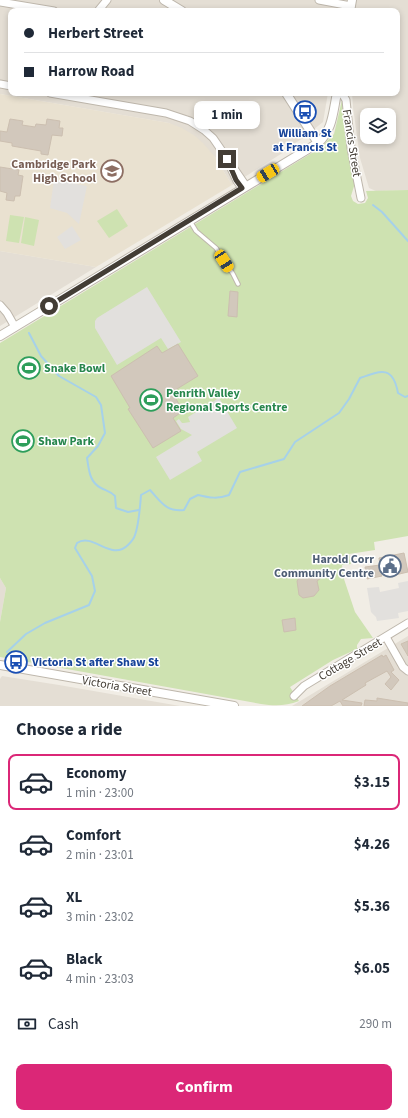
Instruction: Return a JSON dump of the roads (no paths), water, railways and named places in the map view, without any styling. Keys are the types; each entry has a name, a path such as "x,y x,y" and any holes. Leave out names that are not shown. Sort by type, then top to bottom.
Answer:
{"street":[{"path":"100,8 107,0"},
{"path":"164,0 177,8"},
{"path":"318,0 351,6"},
{"path":"0,2 36,8"},
{"path":"67,96 166,113 182,118 204,130 216,142 227,159 236,180 244,187"},
{"path":"288,96 318,142"},
{"path":"0,336 318,142 329,130 336,96"},
{"name":"Francis Street","path":"344,96 346,100 351,148 361,198"},
{"path":"0,305 7,313 15,327"},
{"name":"Cottage Street","path":"294,696 304,686 408,624"},
{"path":"386,637 403,667 408,671"},
{"name":"Victoria Street","path":"0,665 215,704 234,706"}],"lane":[{"path":"189,220 196,231 216,248 238,284"}],"waterway":[{"path":"373,205 382,212 408,241"},
{"path":"29,333 41,356 59,376 96,397 101,405 105,433 98,446 87,458 92,479 101,488 115,496 116,508 128,512 139,510"},
{"path":"7,652 26,634 45,623 89,605 95,591 92,576 75,548 77,543 89,541 115,550 122,549 128,545 134,538 136,531 141,495 150,490 168,508 178,510 184,510 190,499 198,495 214,498 229,495 240,472 284,459 295,442 339,413 349,399 360,378 375,373 385,372 390,374 393,378 398,393 405,397 408,396"}],"place":[{"name":"William St at Francis St","path":"305,112"},
{"name":"Cambridge Park High School","path":"112,171"},
{"name":"Snake Bowl","path":"29,368"},
{"name":"Penrith Valley Regional Sports Centre","path":"151,400"},
{"name":"Shaw Park","path":"23,441"},
{"name":"Harold Corr Community Centre","path":"390,566"},
{"name":"Victoria St after Shaw St","path":"16,662"}]}
